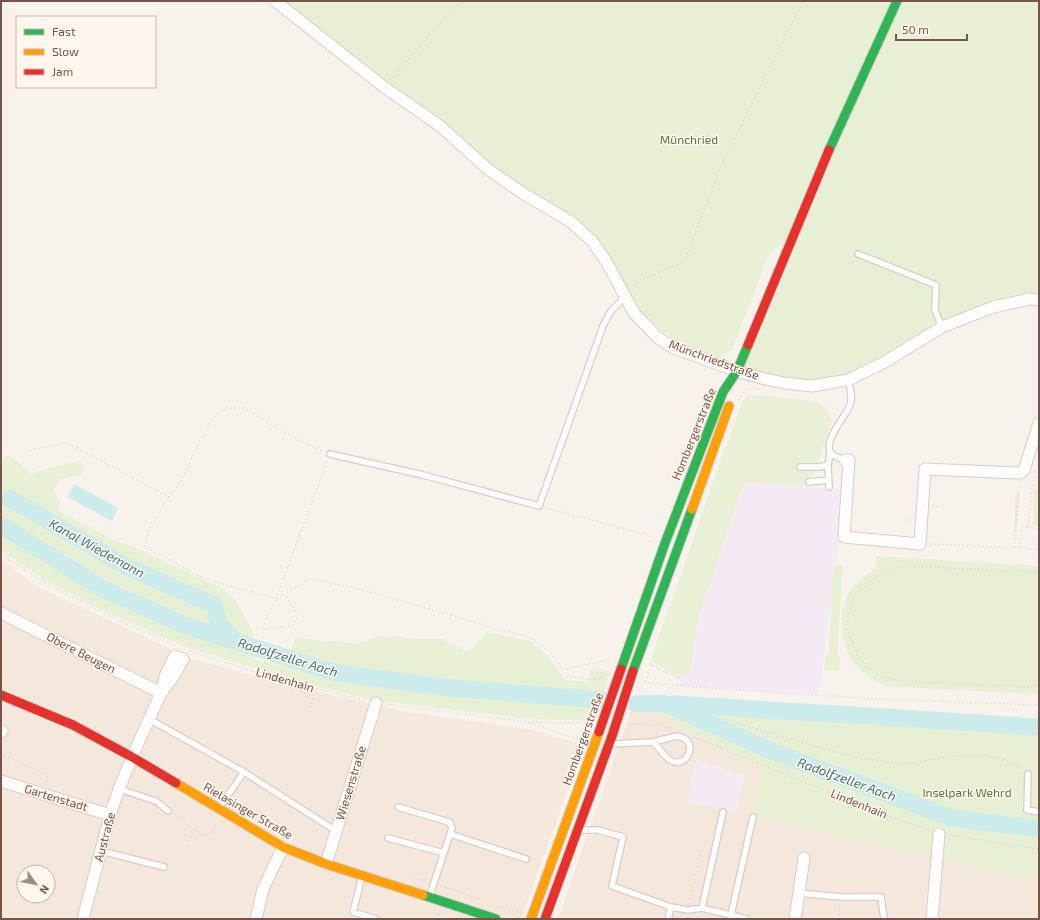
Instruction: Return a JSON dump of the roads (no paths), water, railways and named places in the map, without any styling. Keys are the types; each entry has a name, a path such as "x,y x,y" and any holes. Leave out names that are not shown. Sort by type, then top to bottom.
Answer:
{"main road":[{"path":"737,371 837,130 897,1"},
{"name":"Hombergerstraße","path":"531,919 599,732 665,543 723,392 737,371"},
{"name":"Hombergerstraße","path":"545,919 733,396 737,371"},
{"name":"Rielasinger Straße","path":"1,695 72,725 132,756 235,819 283,846 326,864 496,919"}],"street":[{"name":"Münchriedstraße","path":"275,1 384,87 440,126 489,170 521,192 571,222 592,241 606,261 634,313 658,338 674,348 737,371 784,383 812,386 848,380 883,363 942,327 993,307 1030,299 1039,300"},
{"path":"845,460 850,460 844,537 920,544 925,469 1020,473 1024,470 1039,423"},
{"name":"Obere Beugen","path":"1,613 161,694"},
{"name":"Austraße","path":"83,919 110,815 119,789 132,756 161,694"},
{"name":"Wiesenstraße","path":"326,864 376,703"},
{"name":"Gartenstadt","path":"1,781 110,815"},
{"path":"932,919 939,834"},
{"path":"256,919 263,889 283,846"},
{"path":"795,919 804,858"}],"lane":[{"path":"858,254 936,285 935,310 942,327"},
{"path":"330,454 423,475 538,506 603,326 611,311 625,297"},
{"path":"809,482 829,484 829,448 832,437 850,405 851,393 848,380"},
{"path":"830,452 845,460"},
{"path":"800,467 820,467 828,465"},
{"path":"149,719 244,772 336,831"},
{"path":"610,740 653,742 677,736 681,737 688,743 690,749 689,754 681,762 674,762 669,760 653,742"},
{"path":"219,809 244,772"},
{"path":"1028,774 1027,810 1039,812"},
{"path":"119,789 156,801 168,811"},
{"path":"398,807 449,822 452,828 429,898"},
{"path":"702,908 723,812"},
{"path":"731,915 753,817"},
{"path":"578,830 598,830 623,837 612,886 671,907 688,910 702,908 747,919"},
{"path":"450,834 526,859"},
{"path":"388,838 444,853"},
{"path":"101,851 164,867"},
{"path":"363,876 353,912 376,919"},
{"path":"798,894 841,897 881,897 884,919"},
{"path":"668,919 671,907"}],"water":[{"path":"74,484 118,508 112,521 67,497"}],"waterway":[{"name":"Kanal Wiedemann","path":"9,498 127,567 214,605 219,625 235,641"},
{"name":"Radolfzeller Aach","path":"1,525 103,589 189,627 336,673 450,688 602,700"},
{"name":"Radolfzeller Aach","path":"636,704 663,703 779,754 952,818 1039,829"},
{"name":"Radolfzeller Aach","path":"674,704 1039,727"}],"park label":[{"name":"Münchried","path":"689,140"},
{"name":"Inselpark Wehrd","path":"967,793"}]}
